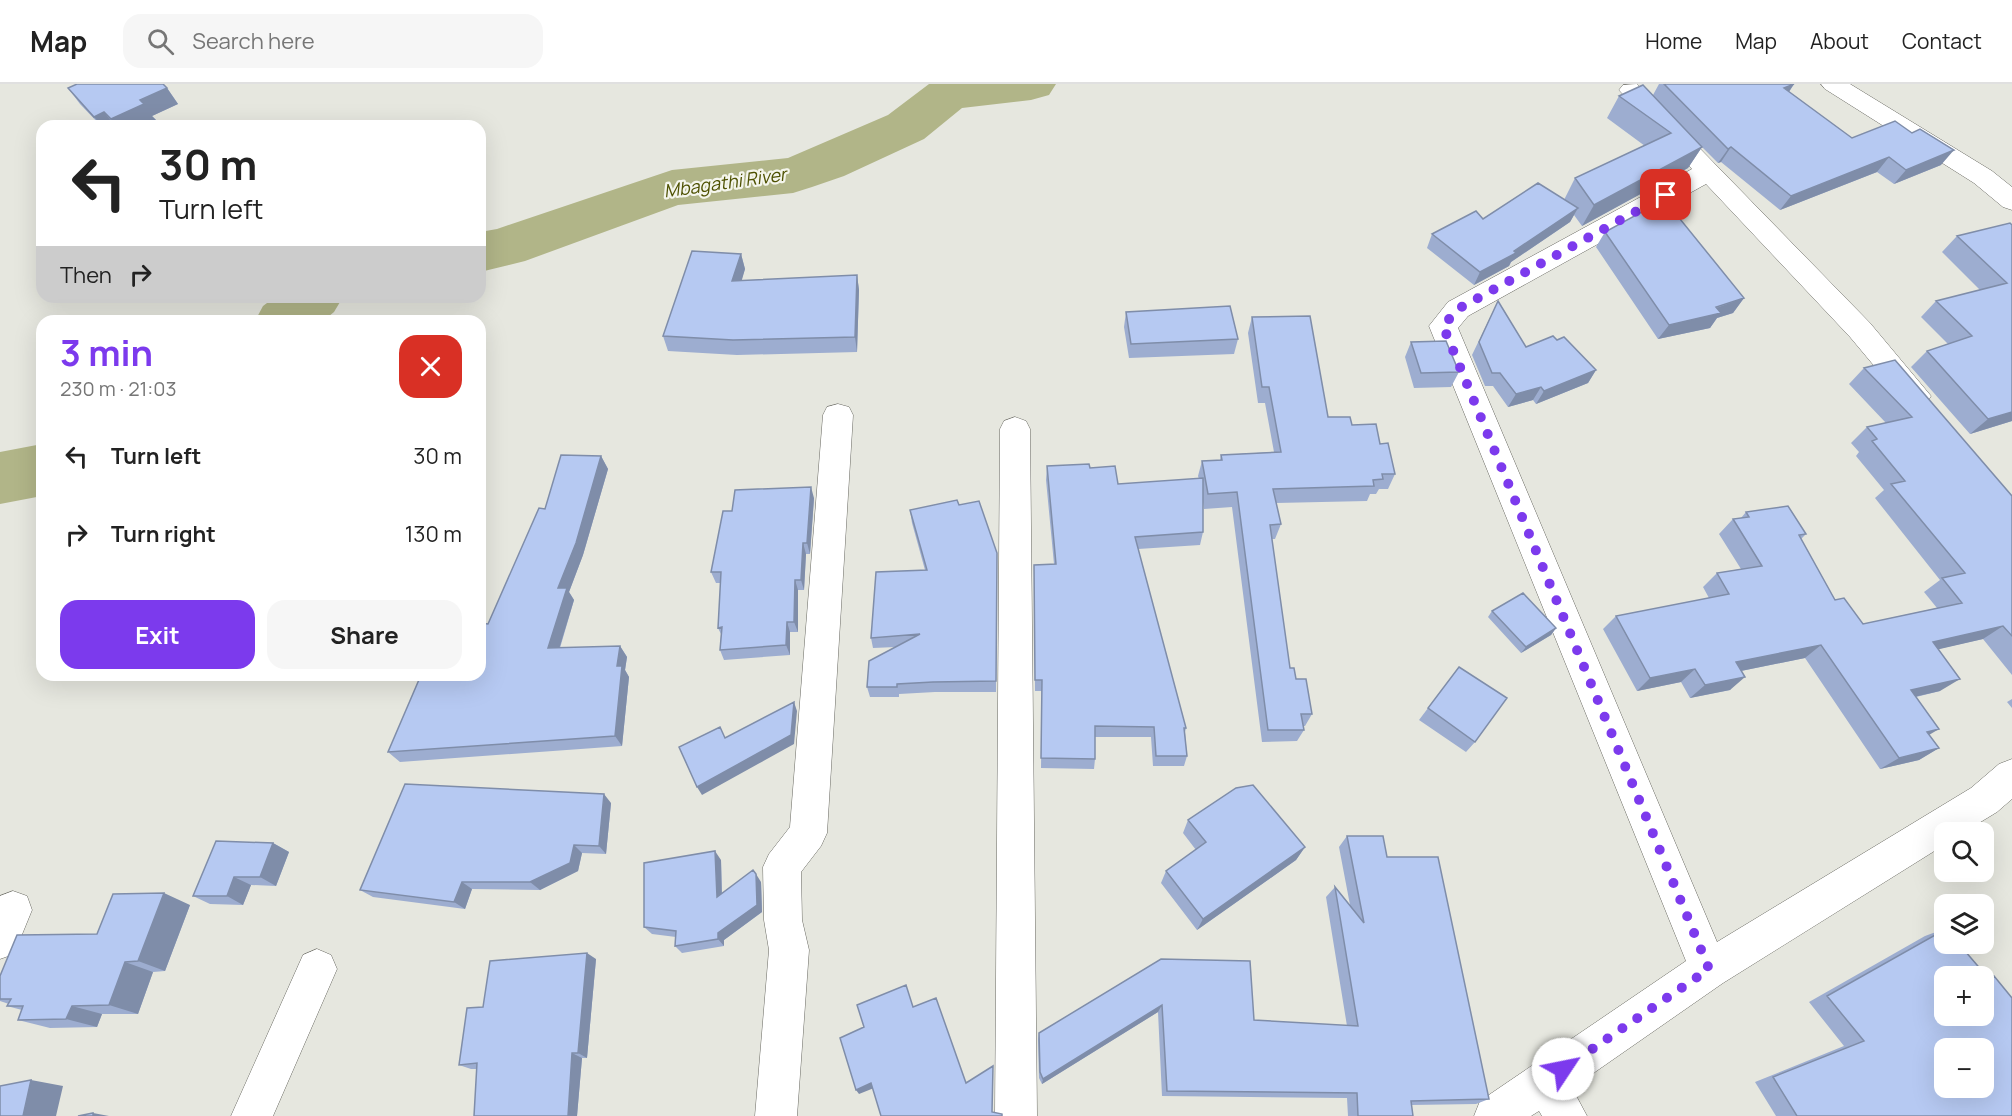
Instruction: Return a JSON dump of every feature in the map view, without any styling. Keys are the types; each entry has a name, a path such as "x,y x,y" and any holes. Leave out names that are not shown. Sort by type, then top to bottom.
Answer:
{"street":[{"path":"1833,84 1983,177 2012,201"},
{"path":"1630,90 1860,330 1936,419"},
{"path":"1707,172 1458,309 1443,326 1709,969"},
{"path":"776,1116 789,950 783,920 782,867 808,833 838,415"},
{"path":"1015,429 1017,1116"},
{"path":"1495,1116 1709,969 1984,800 2012,776"},
{"path":"252,1116 317,969"},
{"path":"1545,1082 1566,1116"}],"building":[{"path":"77,84 163,84 167,88 140,100 144,104 111,119 104,112 94,117 68,88"},
{"path":"1664,84 1794,84 1784,88 1852,138 1895,121 1912,133 1920,129 1954,150 1906,170 1889,157 1791,196 1731,147 1728,149"},
{"path":"1643,85 1702,147 1594,205 1575,178 1671,133 1619,96"},
{"path":"1538,183 1578,208 1514,251 1516,253 1480,272 1432,234 1476,211 1483,219"},
{"path":"1658,203 1676,214 1744,298 1716,307 1721,313 1669,325 1605,232"},
{"path":"2010,223 2012,225 2012,412 1988,419 1927,351 1972,336 1936,301 2007,283 1957,236"},
{"path":"692,251 741,254 732,281 857,275 855,337 733,340 663,336"},
{"path":"1498,301 1526,347 1553,336 1557,340 1564,337 1596,370 1544,391 1541,387 1516,394 1500,373 1492,373 1479,342"},
{"path":"1230,306 1238,339 1131,344 1126,312"},
{"path":"1310,316 1328,417 1350,417 1352,425 1376,424 1380,444 1388,443 1395,474 1382,474 1383,479 1373,480 1374,486 1273,489 1281,524 1270,525 1290,668 1294,668 1296,679 1306,679 1312,714 1301,714 1304,730 1268,730 1237,492 1208,494 1202,461 1222,460 1221,455 1281,452 1269,387 1262,387 1252,317"},
{"path":"1446,341 1459,372 1421,373 1411,342"},
{"path":"1895,360 2012,496 2012,636 2003,626 1933,642 1960,679 1911,690 1939,729 1927,732 1939,748 1899,758 1821,645 1736,662 1745,677 1705,685 1695,669 1650,678 1616,616 1729,594 1717,573 1762,566 1733,519 1749,517 1746,512 1788,506 1806,534 1799,535 1835,600 1844,598 1863,624 1962,603 1942,578 1965,573 1891,484 1905,481 1872,441 1877,439 1867,427 1912,417 1864,368"},
{"path":"561,455 601,456 576,543 558,588 567,588 548,648 620,646 617,666 622,666 615,736 388,752 418,681 486,681 486,624 488,624 539,508 545,509"},
{"path":"1089,464 1090,468 1115,466 1118,484 1203,478 1203,532 1135,537 1186,728 1184,728 1187,756 1156,756 1154,727 1095,726 1095,759 1041,758 1042,680 1035,680 1034,565 1056,564 1047,466"},
{"path":"811,487 807,543 803,543 801,580 795,580 794,622 787,622 786,645 720,650 722,627 718,628 721,572 711,572 723,511 732,511 735,490"},
{"path":"957,500 959,505 979,501 997,553 996,681 933,682 897,684 897,687 867,687 869,661 920,634 871,638 876,572 927,570 910,510"},
{"path":"1523,593 1556,628 1526,647 1492,611"},
{"path":"1459,667 1507,698 1475,742 1428,708"},
{"path":"794,702 791,735 697,787 679,747 720,727 725,738"},
{"path":"405,784 604,794 599,846 574,845 570,863 530,882 462,882 454,902 360,890"},
{"path":"1253,785 1305,847 1203,919 1166,871 1206,842 1188,820 1236,788"},
{"path":"1347,836 1383,836 1387,857 1438,857 1489,1099 1411,1101 1413,1116 1358,1116 1357,1093 1167,1091 1162,1005 1043,1079 1040,1072 1039,1033 1161,959 1250,961 1254,1020 1358,1026 1335,887 1364,923"},
{"path":"216,841 273,843 260,877 234,877 227,896 193,896"},
{"path":"715,851 717,897 753,870 756,874 757,905 718,933 718,939 675,946 676,931 644,927 644,863"},
{"path":"164,893 138,961 125,962 109,1005 72,1006 66,1019 18,1020 23,1006 7,1006 11,999 0,999 0,976 17,935 97,934 113,894"},
{"path":"1934,936 1934,954 1968,954 1978,966 1934,966 1934,1026 1994,1026 1994,976 2012,998 2012,1116 1797,1116 1773,1077 1864,1041 1827,996"},
{"path":"587,953 578,1053 572,1053 568,1116 474,1116 477,1063 459,1065 467,1008 483,1007 490,961"},
{"path":"906,985 913,1007 936,998 966,1083 993,1066 992,1112 1002,1114 1002,1116 881,1116 871,1083 856,1090 840,1038 864,1027 857,1005"},
{"path":"31,1080 23,1116 0,1116 0,1086"}],"waterway":[{"name":"Mbagathi River","path":"486,251 505,247 672,188 793,175 825,164 906,127 948,94 1031,84"},
{"name":"Mbagathi River","path":"292,315 306,303"},
{"name":"Mbagathi River","path":"0,478 36,471"}],"route":[{"path":"1563,1069 1709,969 1443,326 1458,309 1666,195"}]}
